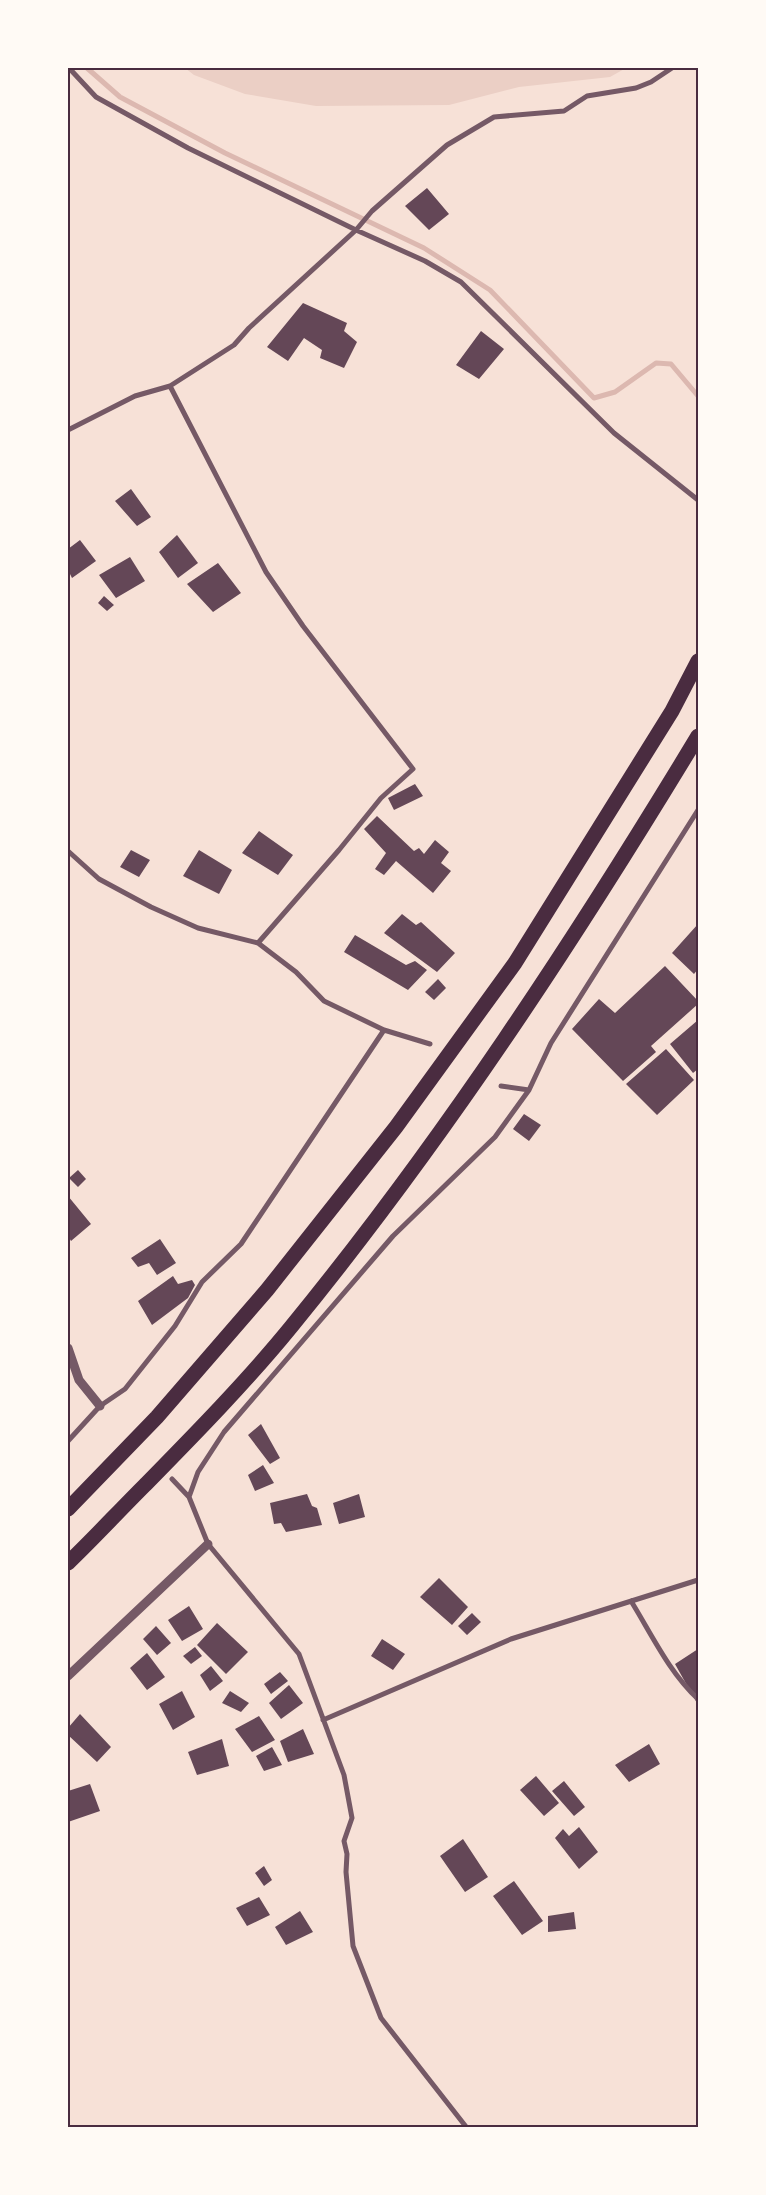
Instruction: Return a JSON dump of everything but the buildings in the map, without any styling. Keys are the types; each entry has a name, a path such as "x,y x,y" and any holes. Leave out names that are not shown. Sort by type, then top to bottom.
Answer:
{"highway":[{"path":"68,1509 157,1417 267,1290 396,1127 515,963 672,710 698,660"},
{"path":"68,1563 185,1444 290,1329 406,1181 619,868 698,736"}],"street":[{"path":"69,68 96,97 188,148 356,230 425,261 461,282 614,432 698,500"},
{"path":"68,430 135,396 170,386 234,345 249,328 356,230 369,215 447,145 494,117 564,111 587,96 636,88 652,82 672,68"},
{"path":"170,386 266,572 303,626 413,769 381,798 339,850 258,943"},
{"path":"189,1497 198,1472 224,1432 393,1236 495,1137 529,1090 551,1043 698,810"},
{"path":"68,851 99,879 151,907 198,928 258,943 296,972 324,1001 384,1030 430,1044"},
{"path":"68,1441 100,1406 126,1389 175,1326 202,1282 241,1244 384,1030"},
{"path":"500,1086 529,1090"},
{"path":"68,1348 79,1380 100,1406"},
{"path":"172,1479 189,1497 208,1544 299,1654 344,1775 352,1818 344,1841 347,1854 346,1872 353,1946 381,2018 467,2128"},
{"path":"68,1676 208,1544"},
{"path":"323,1720 510,1639 698,1580"},
{"path":"631,1601 663,1656 698,1699"}],"shaded area":[{"path":"185,68 626,68 610,77 519,87 449,105 316,106 245,94 194,75"}],"waterway":[{"path":"87,68 120,97 225,153 424,248 490,290 594,398 615,392 656,363 671,364 698,396"}]}
